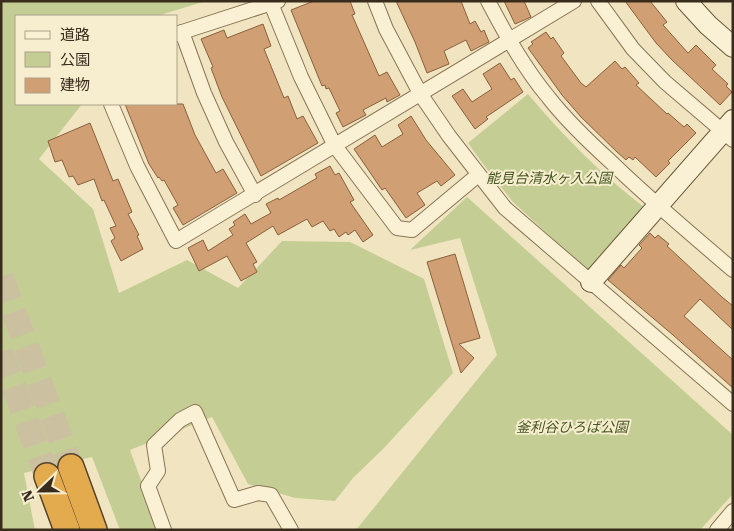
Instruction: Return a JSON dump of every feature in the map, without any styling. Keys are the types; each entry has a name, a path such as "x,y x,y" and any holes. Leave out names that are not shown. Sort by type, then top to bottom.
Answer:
{"highway":[{"path":"72,467 94,530"},
{"path":"48,476 67,530"}],"street":[{"path":"375,1 386,29 421,95 478,175 505,208 733,404"},
{"path":"488,1 508,40 549,98 572,125 657,206 733,270"},
{"path":"111,105 137,166 176,241 574,1"},
{"path":"591,282 657,206 730,130 665,82 633,49 598,1"},
{"path":"686,1 708,25 733,47"},
{"path":"255,195 218,126 179,33 273,2 301,77 335,146 397,228 412,230 478,175"},
{"path":"164,530 148,486 158,471 154,445 180,420 195,412 234,500 258,493 271,496 291,530"},
{"path":"717,530 733,511"}],"green space":[{"path":"1,1 206,1 160,15 15,15 15,105 81,105 39,159 93,209 119,293 187,260 238,288 282,241 350,242 424,279 453,373 384,448 353,478 335,501 295,498 248,484 212,417 130,450 159,530 120,530 92,457 24,473 35,530 1,530"},
{"name":"能見台清水ヶ入公園","path":"528,94 584,154 645,208 589,272 513,202 468,143"},
{"name":"釜利谷ひろば公園","path":"467,197 733,435 733,494 700,530 356,530 497,355 460,238 410,250"}],"building":[{"path":"314,1 350,1 355,14 352,15 379,76 387,72 400,95 387,102 386,98 363,110 366,115 343,127 336,113 340,111 329,88 326,89 325,85 322,86 291,10"},
{"path":"396,1 461,1 470,24 475,21 481,32 484,30 489,42 471,51 466,40 444,51 449,64 427,73"},
{"path":"504,1 524,1 531,17 515,24"},
{"path":"625,1 650,1 667,22 663,25 688,53 696,45 716,65 712,69 728,84 726,86 732,92 720,105 656,43"},
{"path":"263,24 271,46 264,49 284,98 288,96 297,119 303,116 318,143 261,176 222,97 211,68 213,67 201,39 224,30 227,38"},
{"path":"546,32 551,39 553,37 564,53 561,56 586,87 615,61 622,69 625,67 639,83 636,85 667,114 684,127 687,124 696,133 668,161 670,163 656,177 635,157 633,160 629,157 626,160 581,117 562,95 528,48 533,44 531,42"},
{"path":"500,63 511,80 514,78 523,92 486,117 488,119 475,129 452,96 463,89 472,102 492,89 483,74"},
{"path":"183,104 195,135 216,173 223,169 237,193 183,225 173,208 178,205 164,180 162,181 158,178 149,164 125,105"},
{"path":"411,116 426,140 455,175 441,186 437,181 417,193 425,205 406,218 385,188 382,190 354,149 375,135 382,147 403,134 398,125"},
{"path":"90,123 113,181 118,179 132,212 128,214 139,235 137,236 143,249 121,261 111,241 115,238 110,228 116,226 104,200 102,201 94,179 78,185 73,176 69,177 62,160 55,162 48,141"},
{"path":"330,166 335,175 339,173 354,200 350,202 373,235 363,242 355,230 348,235 346,232 339,237 334,229 330,231 323,221 312,227 307,219 278,235 273,226 246,243 257,262 253,264 257,272 241,281 227,256 199,271 188,248 203,240 208,251 233,235 229,229 235,225 233,222 245,214 251,224 271,213 266,204 278,198 279,200 317,178 315,174"},
{"path":"650,233 655,238 658,235 669,244 667,246 733,306 733,330 700,299 684,316 733,360 733,388 608,280 621,265 624,268 642,248 639,245"},
{"path":"455,254 480,338 459,344 474,358 461,373 427,262"}],"tunnel":[{"path":"1,277 71,467"},
{"path":"1,352 47,476"}]}
